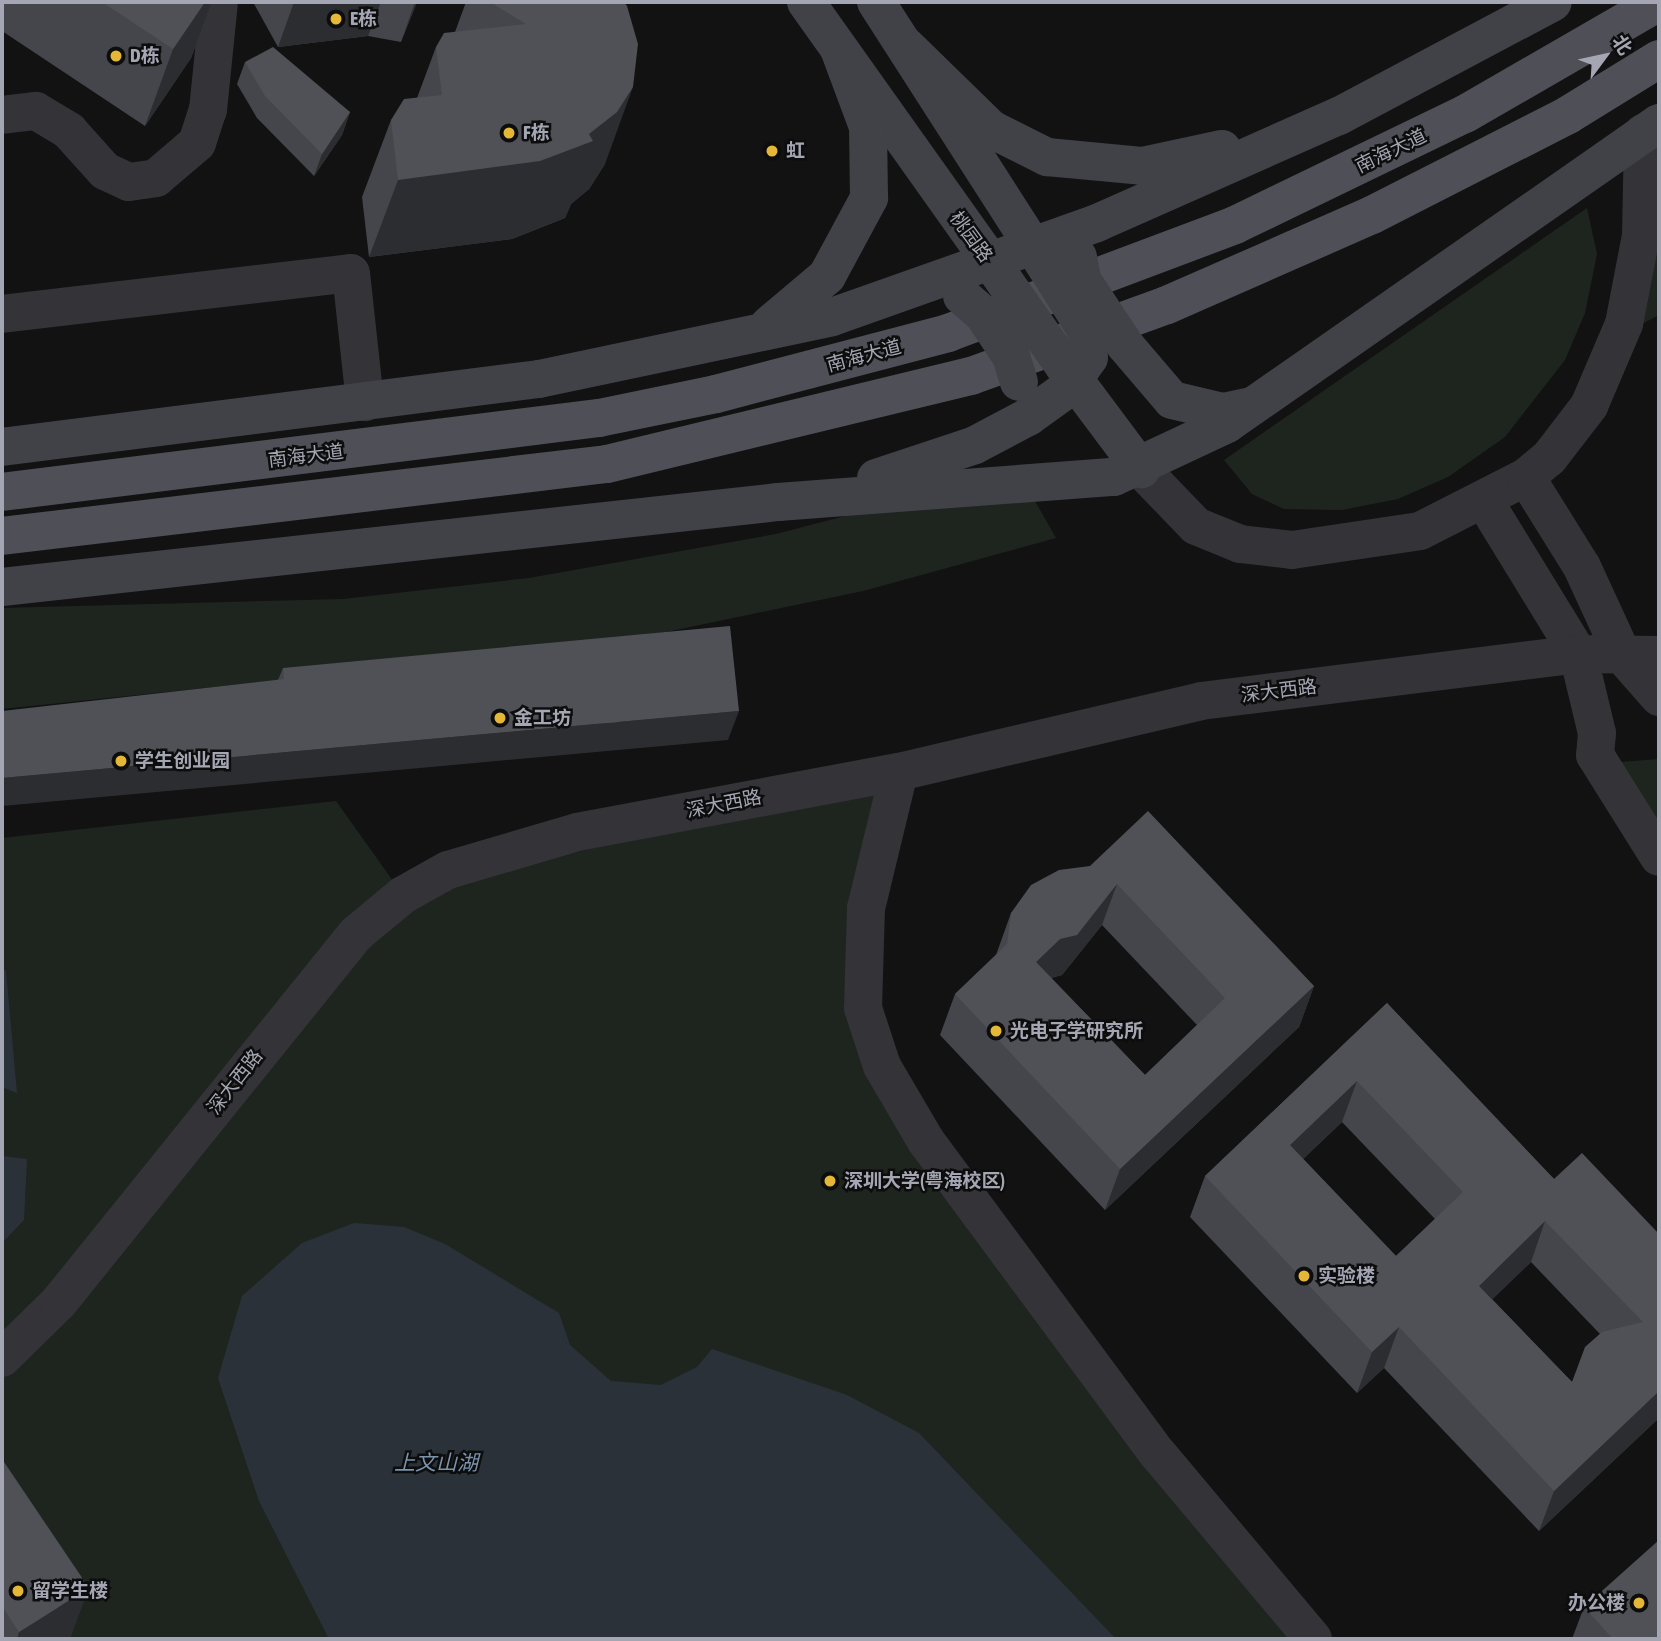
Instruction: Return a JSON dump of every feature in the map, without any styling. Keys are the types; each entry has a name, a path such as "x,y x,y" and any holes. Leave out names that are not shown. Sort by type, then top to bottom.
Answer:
{"main road":[{"name":"桃园路","path":"806,2 998,274 1076,368 1141,469"},
{"path":"778,502 903,471 975,445 1028,417 1076,368 1086,330 1054,258 876,2"},
{"path":"2,447 538,379 746,338 1054,258 1097,223 1339,116 1553,2"},
{"name":"南海大道","path":"2,492 599,418 716,394 948,333 1235,225 1465,114 1659,2"},
{"path":"906,46 991,129 1069,162 1142,166 1339,116"},
{"path":"746,338 783,317 827,276 869,198 868,127 839,49"},
{"path":"2,536 595,466 971,376 1167,305 1372,215 1558,121 1659,59"},
{"path":"2,587 778,502 1088,481 1141,469 1256,404 1651,128"},
{"path":"1054,258 1082,281 1125,345 1172,400 1223,412 1256,404"},
{"path":"912,294 962,296 984,314 1012,356 1019,382 1008,410 975,445"}],"street":[{"path":"2,115 36,111 69,131 105,172 129,183 156,178 197,143 208,110 219,2"},
{"path":"1141,469 1196,526 1262,549 1384,539 1485,502 1526,477 1549,458 1589,405 1624,324 1641,236 1651,128"},
{"path":"2,314 351,273 365,402"},
{"path":"1526,477 1641,655 1659,696"},
{"path":"1485,502 1578,654 1597,733 1595,755 1659,857"},
{"name":"深大西路","path":"2,1358 59,1302 318,977 403,895 504,850 899,772 1200,701 1578,654 1641,655"},
{"path":"899,772 866,908 863,1008 882,1066 926,1141 1150,1443 1313,1639"}],"shaded area":[{"path":"1659,159 1659,315 1642,324"},
{"path":"1587,208 1597,254 1585,313 1565,360 1505,437 1448,477 1398,499 1342,510 1284,509 1252,494 1224,460"},
{"path":"1018,471 1056,538 863,591 666,632 468,661 2,709 2,608 343,599 529,578 776,534"},
{"path":"1659,759 1659,824 1620,762"},
{"path":"899,772 866,908 882,1066 1313,1639 67,1639 2,1543 2,838 336,801 403,895"}],"water":[{"path":"2,967 6,971 17,1093 2,1087"},
{"path":"2,1156 27,1159 24,1220 2,1243"},
{"name":"上文山湖","path":"354,1223 404,1227 445,1244 559,1313 570,1345 611,1381 661,1385 697,1367 712,1349 847,1395 919,1433 1116,1639 329,1639 259,1501 218,1378 242,1296 302,1243"}],"building":[{"path":"102,2 205,2 173,49"},
{"path":"490,2 624,2 638,44 633,87 617,112 589,134 593,141 540,161 398,180 391,120 404,99 442,95 436,47 444,33 526,24"},
{"path":"273,47 350,112 322,154 265,96 245,62"},
{"path":"730,626 739,711 2,778 2,711 284,679 283,668"},
{"path":"1148,811 1314,986 1120,1169 955,994 1007,944 1011,913 1031,885 1059,870 1090,866","holes":["1117,884 1225,998 1145,1075 1036,962 1060,939 1077,935"]},
{"name":"实验楼","path":"1387,1003 1554,1179 1582,1153 1659,1234 1659,1391 1554,1491 1399,1327 1372,1352 1205,1176","holes":["1357,1081 1463,1192 1396,1256 1290,1145","1545,1221 1643,1322 1602,1332 1585,1347 1572,1382 1479,1286"]},
{"path":"2,1459 89,1588 19,1632 2,1606"},
{"path":"1659,1540 1659,1639 1613,1639 1584,1607"}],"place":[{"name":"E栋","path":"336,19"},
{"name":"D栋","path":"116,56"},
{"name":"F栋","path":"509,133"},
{"name":"虹","path":"772,151"},
{"name":"金工坊","path":"500,718"},
{"name":"学生创业园","path":"121,761"},
{"name":"光电子学研究所","path":"996,1031"},
{"name":"深圳大学(粤海校区)","path":"830,1181"},
{"name":"实验楼","path":"1304,1276"},
{"name":"留学生楼","path":"18,1591"},
{"name":"办公楼","path":"1639,1603"}]}
